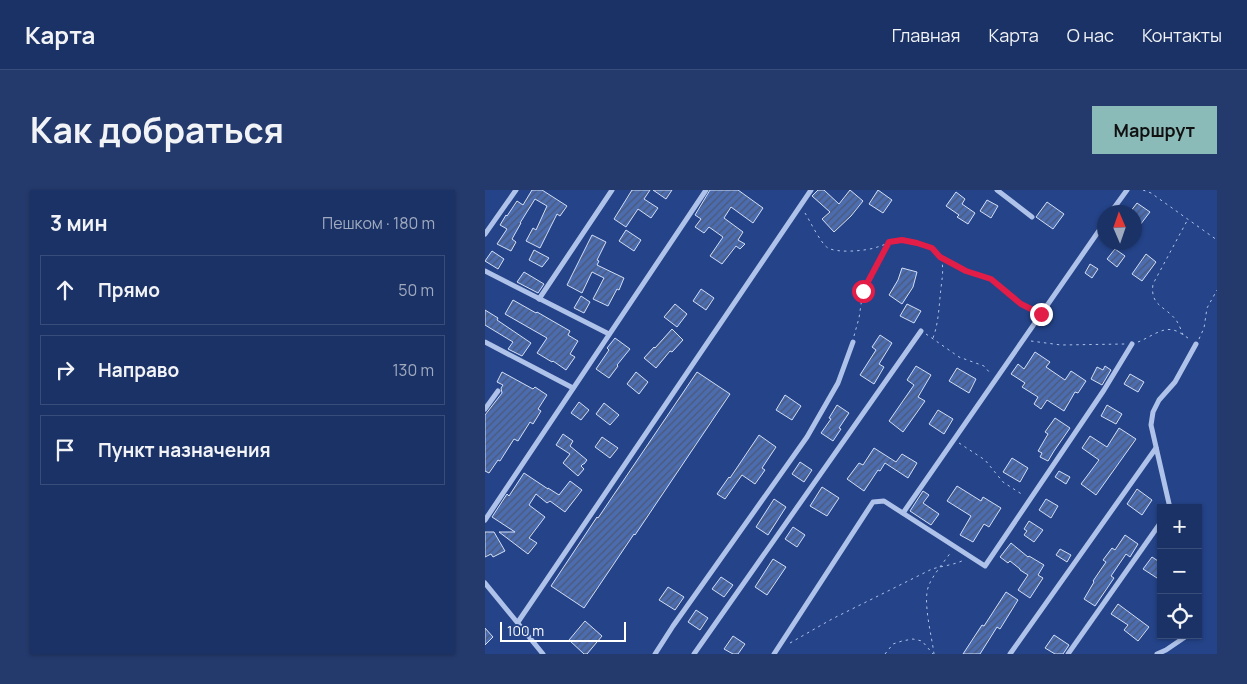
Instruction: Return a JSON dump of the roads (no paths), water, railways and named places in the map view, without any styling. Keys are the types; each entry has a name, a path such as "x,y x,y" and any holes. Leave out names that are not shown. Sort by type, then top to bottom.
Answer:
{"street":[{"path":"485,234 516,190"},
{"path":"539,299 612,190"},
{"path":"485,520 706,190"},
{"path":"518,622 811,190"},
{"path":"997,190 1032,217"},
{"path":"1116,205 1127,190"},
{"path":"903,513 1097,234"},
{"path":"485,271 609,334"},
{"path":"694,654 921,331"},
{"path":"485,342 573,388"},
{"path":"655,654 807,437 838,383 853,342"},
{"path":"775,652 873,502 884,501 985,566 1104,390 1132,344"},
{"path":"1168,504 1151,425 1153,412 1159,400 1175,382 1196,344"},
{"path":"485,409 498,391"},
{"path":"1010,654 1156,448"},
{"path":"1068,654 1157,528"},
{"path":"485,583 543,654"},
{"path":"1157,654 1183,639"}]}
